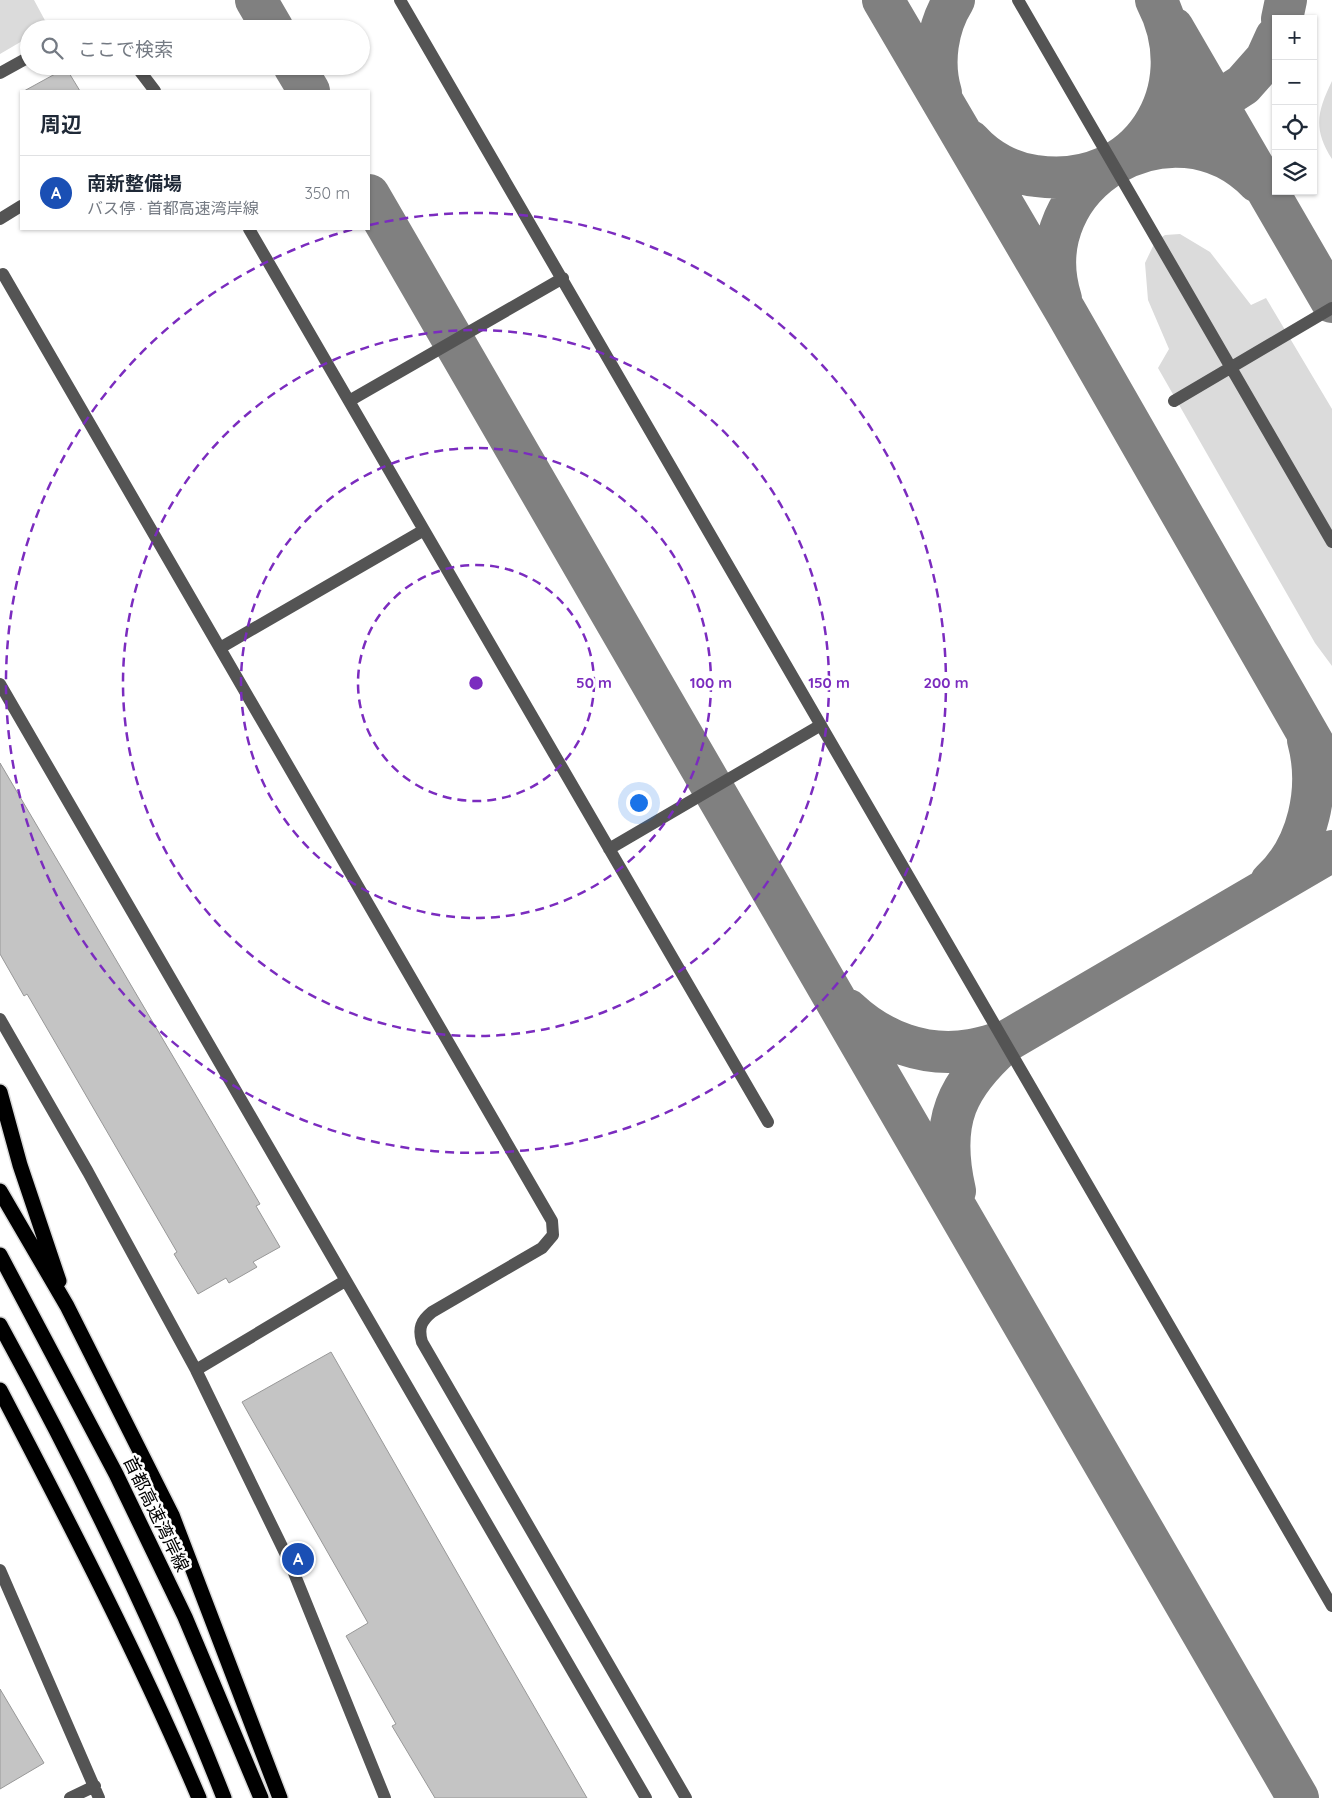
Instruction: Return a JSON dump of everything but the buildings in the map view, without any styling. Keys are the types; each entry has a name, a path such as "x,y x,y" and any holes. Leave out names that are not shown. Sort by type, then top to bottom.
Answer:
{"highway":[{"path":"0,1092 20,1165 67,1306"},
{"path":"0,1191 67,1306 172,1515 280,1798"},
{"name":"首都高速湾岸線","path":"0,1255 116,1474 181,1609 261,1798"},
{"path":"0,1325 127,1571 198,1732 224,1798"},
{"path":"0,1390 62,1509 175,1741 199,1798"}],"street":[{"path":"400,0 1332,1606"},
{"path":"1018,0 1332,542"},
{"path":"0,73 20,61"},
{"path":"143,75 154,90"},
{"path":"0,219 20,207"},
{"path":"251,230 768,1122"},
{"path":"3,274 552,1221 553,1235 542,1248 432,1312 421,1324 422,1342 686,1798"},
{"path":"349,400 562,278"},
{"path":"1174,401 1230,366 1332,308"},
{"path":"220,648 424,530"},
{"path":"0,684 646,1798"},
{"path":"609,849 821,725"},
{"path":"0,1019 88,1172 196,1370 290,1563 386,1798"},
{"path":"196,1370 345,1281"},
{"path":"0,1570 97,1792 70,1798"}],"shaded area":[{"path":"0,0 34,0 45,20 20,20 20,42 0,54"},
{"path":"1332,81 1332,159 1322,139 1319,120 1323,102"},
{"path":"1180,234 1210,252 1251,305 1266,298 1332,409 1332,666 1315,643 1158,368 1169,349 1148,300 1145,263 1155,242 1165,235"}],"taxiway":[{"path":"256,0 268,20"},
{"path":"883,0 1066,312 1332,776"},
{"path":"941,93 937,70 938,45 940,33 954,0"},
{"path":"970,141 992,160 1009,169 1036,176 1073,176 1105,167 1132,151 1152,127 1166,99 1172,68 1169,34 1156,0"},
{"path":"1283,15 1286,0"},
{"path":"1173,28 1332,302"},
{"path":"1192,118 1243,85 1266,59 1272,46"},
{"path":"299,75 308,90"},
{"path":"1061,299 1055,257 1064,219 1085,188 1114,164 1149,150 1186,147 1224,157 1258,182"},
{"path":"370,197 1298,1798"},
{"path":"1271,882 1295,852 1309,816 1313,778 1312,758 1308,740"},
{"path":"848,1010 861,1021 889,1038 921,1049 954,1052 1005,1042 1332,851"},
{"path":"955,1191 949,1144 951,1124 956,1106 964,1089 976,1073 1008,1040"}],"place":[{"name":"南新整備場","path":"298,1559"}]}
